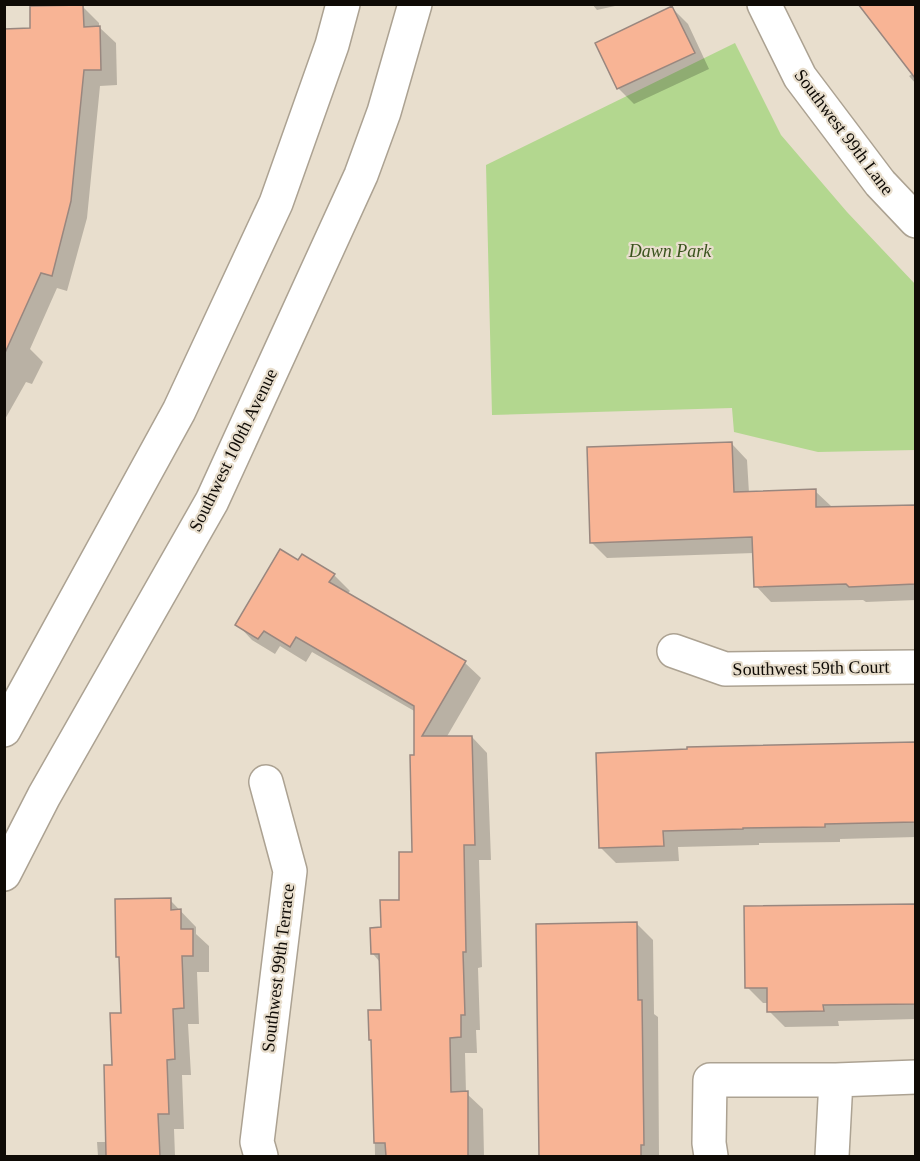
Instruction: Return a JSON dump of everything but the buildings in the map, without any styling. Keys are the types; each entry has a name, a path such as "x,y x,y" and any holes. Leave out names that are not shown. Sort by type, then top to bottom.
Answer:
{"main road":[{"path":"4,730 179,411 218,328 276,203 332,45 343,4"},
{"name":"Southwest 100th Avenue","path":"4,874 44,796 212,501 361,175 384,112 415,4"},
{"name":"Southwest 99th Lane","path":"765,4 800,77 880,183 915,221"},
{"name":"Southwest 59th Court","path":"674,651 725,669 915,667"},
{"name":"Southwest 99th Terrace","path":"261,1156 256,1142 290,871 266,782"},
{"path":"711,1156 709,1143 710,1080 836,1080 915,1077"},
{"path":"832,1156 836,1080"}],"green space":[{"name":"Dawn Park","path":"735,43 781,135 847,212 915,284 915,450 818,452 734,432 732,408 492,415 486,165"}]}
